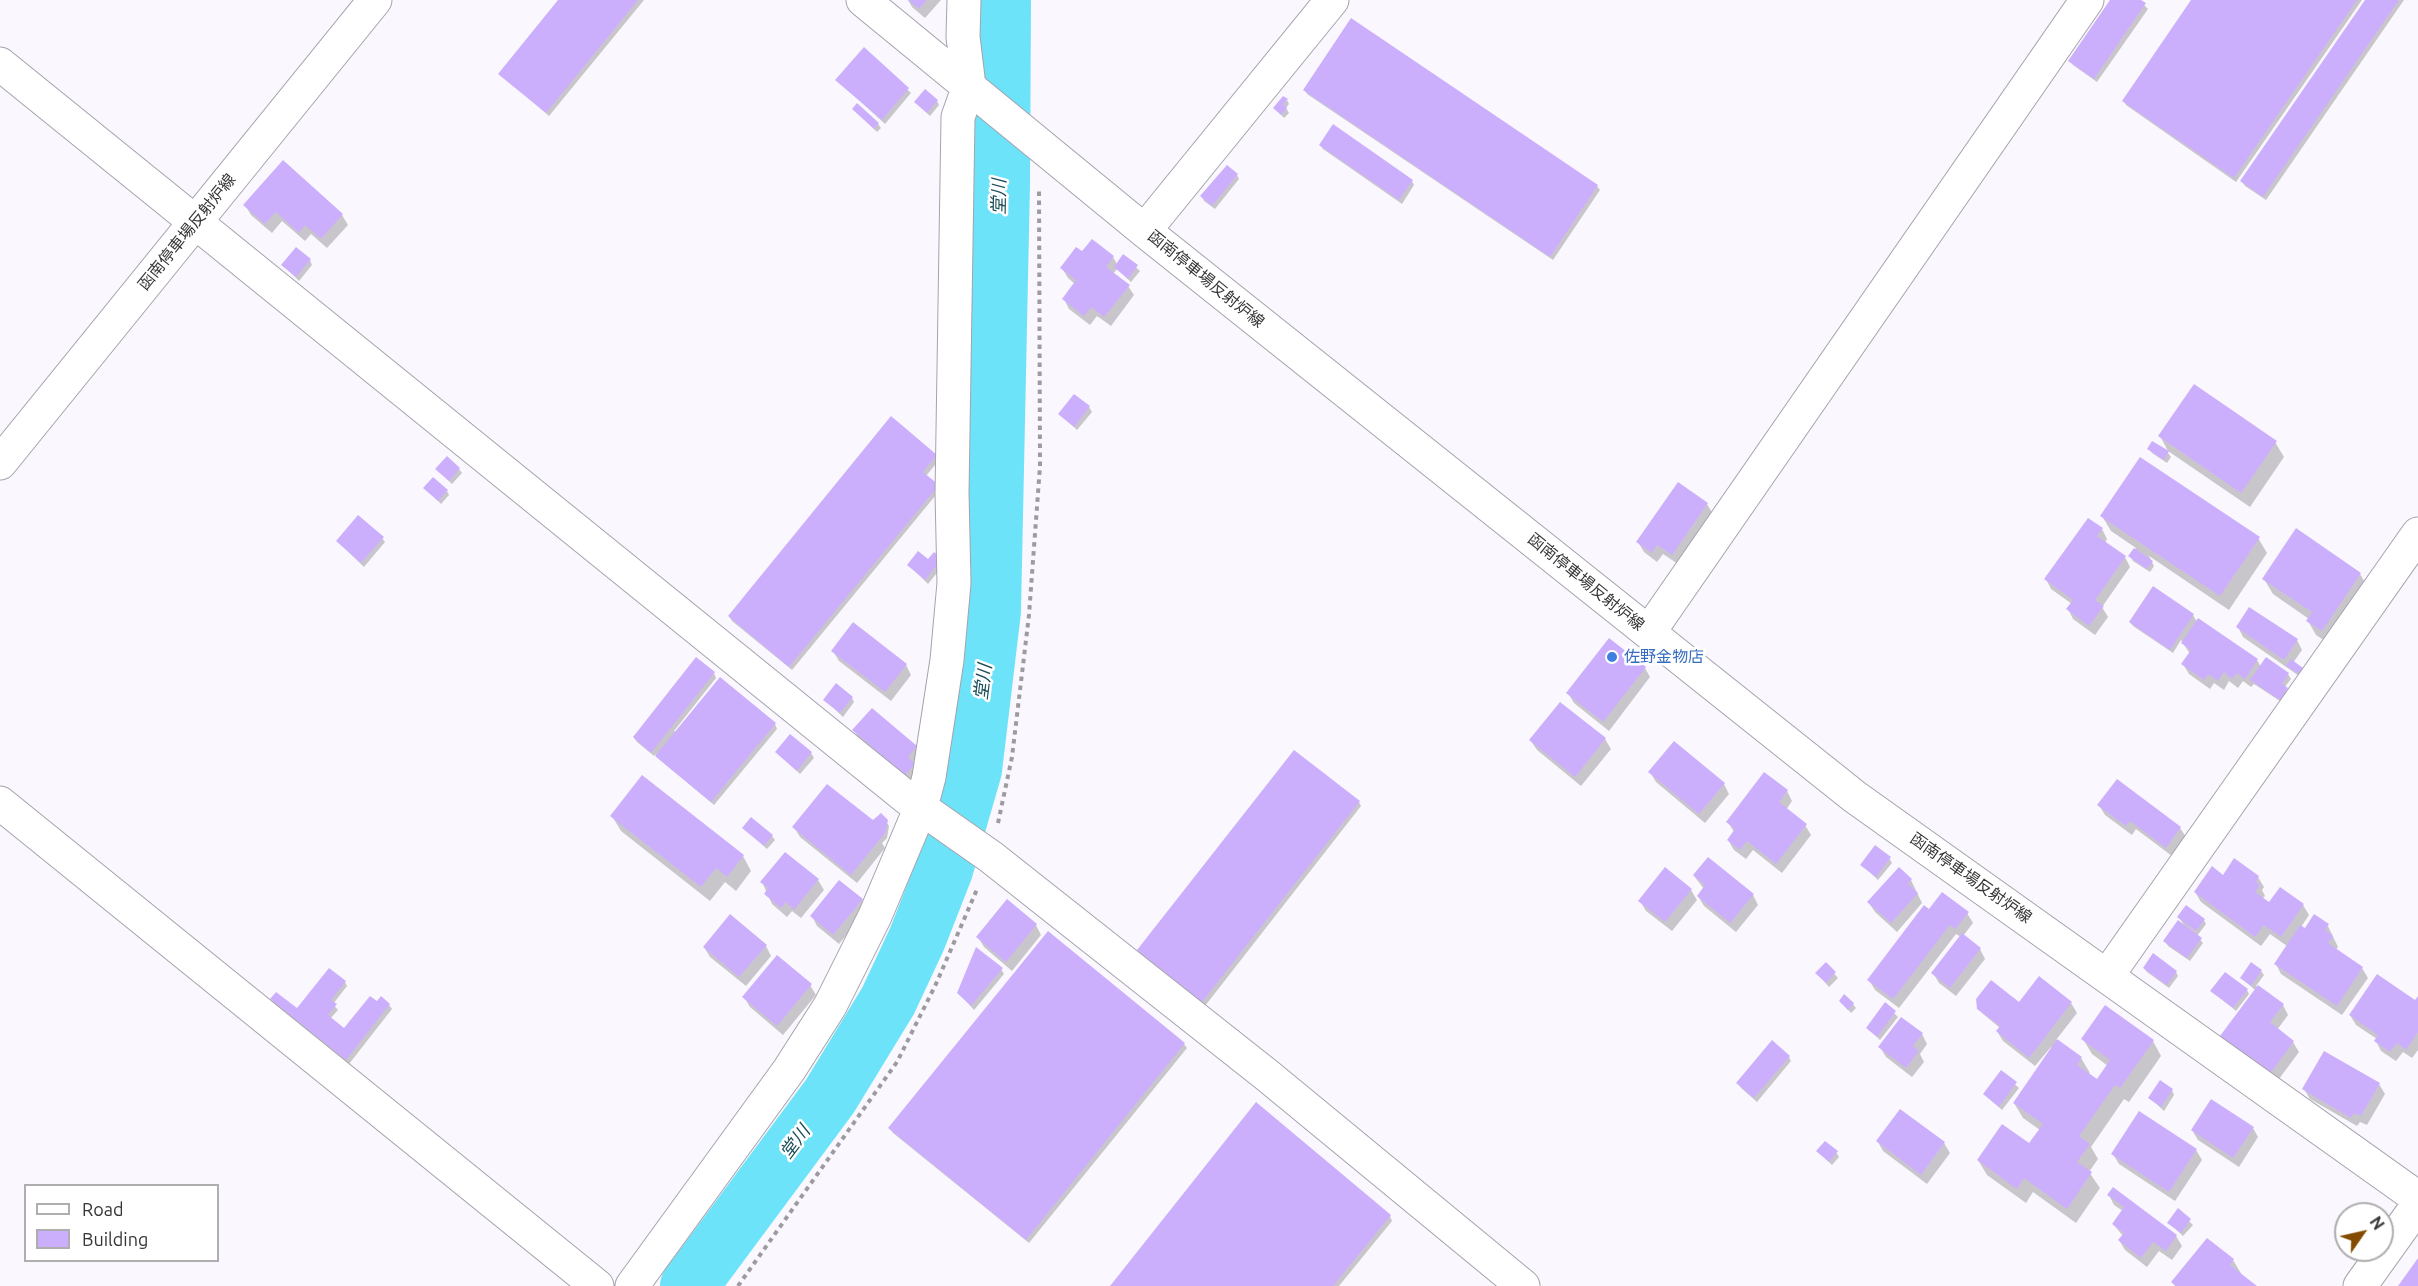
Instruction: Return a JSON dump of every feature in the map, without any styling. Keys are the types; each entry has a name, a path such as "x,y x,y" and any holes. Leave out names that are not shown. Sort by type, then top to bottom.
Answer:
{"street":[{"name":"函南停車場反射炉線","path":"0,463 375,0"},
{"name":"函南停車場反射炉線","path":"863,0 1145,230 1855,796 2418,1198"},
{"path":"632,1286 789,1070 830,1006 926,810 929,777 948,660 954,582 952,493 958,117 969,86 963,37 964,0"},
{"path":"1145,230 1332,0"},
{"path":"1649,632 2087,0"},
{"path":"0,64 194,223 926,810 982,850 1268,1076 1523,1286"},
{"path":"2107,976 2418,534"},
{"path":"0,803 597,1286"},
{"path":"2360,1286 2418,1205"}],"building":[{"path":"558,0 638,0 546,113 498,74"},
{"path":"908,0 927,0 919,9"},
{"path":"2110,0 2141,0 2146,3 2094,79 2068,61"},
{"path":"2191,0 2357,0 2234,178 2122,101"},
{"path":"2365,0 2399,0 2263,197 2240,181"},
{"path":"1351,18 1598,185 1550,257 1303,90"},
{"path":"864,47 909,88 882,120 835,80"},
{"path":"925,89 938,100 927,113 914,102"},
{"path":"1283,96 1288,99 1283,104 1287,108 1281,115 1273,108"},
{"path":"857,103 879,123 874,129 852,109"},
{"path":"1333,124 1413,180 1399,200 1319,145"},
{"path":"283,160 343,214 321,239 305,225 299,233 276,212 265,224 243,205"},
{"path":"1227,165 1238,174 1212,206 1200,196"},
{"path":"1092,239 1114,256 1106,267 1130,285 1104,317 1091,307 1084,316 1062,299 1076,280 1060,268 1076,247 1082,251"},
{"path":"296,247 311,259 296,277 281,265"},
{"path":"1123,254 1138,265 1128,279 1114,267"},
{"path":"2194,384 2277,441 2241,493 2158,436"},
{"path":"1074,394 1090,406 1074,427 1058,414"},
{"path":"891,416 937,455 923,472 939,485 789,667 728,616"},
{"path":"2152,441 2169,451 2164,460 2147,449"},
{"path":"447,456 460,468 449,481 435,469"},
{"path":"2140,457 2260,537 2220,596 2100,516"},
{"path":"433,477 448,490 438,501 423,488"},
{"path":"1678,482 1708,503 1672,555 1657,545 1652,553 1636,542"},
{"path":"358,515 384,537 361,563 336,541"},
{"path":"2088,518 2103,528 2097,536 2126,556 2095,600 2104,606 2089,626 2066,609 2073,600 2044,579"},
{"path":"2296,528 2361,573 2322,631 2306,621 2312,612 2262,579"},
{"path":"2134,548 2153,561 2147,569 2128,556"},
{"path":"918,551 928,559 934,552 942,559 925,580 907,565"},
{"path":"2153,586 2194,614 2170,650 2129,622"},
{"path":"2249,607 2298,639 2284,660 2236,627"},
{"path":"2198,618 2258,659 2245,679 2237,673 2232,679 2224,672 2218,681 2208,674 2204,680 2181,664 2191,650 2181,643"},
{"path":"853,622 907,664 885,692 831,651"},
{"path":"1609,638 1646,667 1603,722 1566,693"},
{"path":"696,657 715,672 651,753 633,737"},
{"path":"2266,657 2289,673 2282,684 2288,688 2280,700 2250,680"},
{"path":"2291,659 2303,668 2299,674 2286,666"},
{"path":"720,677 776,723 711,802 655,756"},
{"path":"836,683 853,697 840,713 823,700"},
{"path":"1560,702 1606,738 1575,777 1529,740"},
{"path":"872,708 917,746 908,757 915,764 905,775 852,730"},
{"path":"790,734 812,752 797,771 775,752"},
{"path":"1674,741 1725,783 1699,814 1648,772"},
{"path":"1294,750 1360,801 1202,1002 1137,950"},
{"path":"1764,772 1788,790 1779,802 1807,824 1776,864 1747,841 1740,850 1727,840 1735,829 1726,822"},
{"path":"642,775 744,855 727,877 716,868 701,887 610,816"},
{"path":"2117,779 2181,827 2166,848 2130,821 2126,826 2097,805"},
{"path":"827,784 873,820 881,813 888,820 885,833 851,875 792,827"},
{"path":"751,817 773,835 764,846 742,828"},
{"path":"1875,845 1891,857 1876,877 1860,865"},
{"path":"785,852 819,879 794,910 786,902 781,908 764,894 768,888 760,882"},
{"path":"1708,857 1754,894 1730,923 1697,896 1705,885 1693,875"},
{"path":"2234,858 2259,876 2256,882 2260,885 2255,892 2269,902 2280,887 2304,904 2281,937 2264,925 2255,937 2194,892 2212,866 2223,875"},
{"path":"1665,867 1692,889 1665,922 1638,901"},
{"path":"1899,867 1912,879 1908,884 1918,893 1891,923 1867,902"},
{"path":"839,880 863,899 833,935 810,916"},
{"path":"1942,892 1969,912 1955,929 1950,925 1893,999 1867,980 1924,905 1929,909"},
{"path":"1007,899 1037,924 1006,962 976,937"},
{"path":"2186,905 2205,919 2196,931 2177,917"},
{"path":"730,914 767,945 739,977 703,947"},
{"path":"2314,914 2329,924 2325,930 2333,936 2328,943 2363,967 2337,1006 2274,964 2300,925 2305,928"},
{"path":"2178,920 2202,938 2187,958 2163,941"},
{"path":"1048,931 1185,1043 1026,1240 888,1128"},
{"path":"1962,933 1981,948 1950,988 1931,973"},
{"path":"976,947 1003,968 971,1006 957,993"},
{"path":"2153,953 2177,971 2167,985 2143,968"},
{"path":"777,955 812,984 777,1026 742,997"},
{"path":"1826,962 1836,972 1826,983 1815,973"},
{"path":"2251,962 2262,970 2251,986 2240,978"},
{"path":"329,968 346,981 331,1000 337,1004 328,1015 344,1028 370,996 377,1001 381,996 390,1004 346,1060 270,999 276,992 297,1008"},
{"path":"2225,972 2248,989 2233,1008 2210,991"},
{"path":"2377,974 2415,1000 2418,996 2418,1032 2406,1050 2397,1043 2390,1052 2374,1041 2378,1035 2349,1015"},
{"path":"2039,976 2072,1002 2029,1058 1996,1031 2000,1026 1977,1009 1976,999 1991,980 2019,1002"},
{"path":"2258,985 2284,1004 2270,1022 2294,1041 2270,1074 2220,1036"},
{"path":"1844,994 1854,1003 1848,1010 1839,1001"},
{"path":"1885,1002 1896,1011 1877,1037 1866,1028"},
{"path":"2105,1005 2154,1040 2120,1088 2115,1085 2079,1136 2090,1144 2077,1162 2092,1172 2067,1209 2024,1178 2017,1189 1977,1160 2002,1124 2029,1143 2043,1124 2013,1103 2057,1039 2082,1057 2077,1065 2097,1079 2110,1060 2081,1039"},
{"path":"1901,1017 1923,1033 1913,1046 1919,1051 1906,1068 1878,1047"},
{"path":"1772,1040 1790,1056 1754,1098 1736,1083"},
{"path":"2324,1051 2380,1083 2361,1116 2354,1113 2351,1118 2302,1089"},
{"path":"2001,1070 2017,1082 1999,1107 1983,1094"},
{"path":"2160,1080 2173,1089 2161,1107 2148,1098"},
{"path":"2211,1099 2254,1127 2233,1158 2191,1130"},
{"path":"1256,1102 1391,1215 1333,1286 1110,1286"},
{"path":"1900,1109 1945,1142 1921,1175 1876,1141"},
{"path":"2139,1111 2197,1149 2169,1192 2111,1154"},
{"path":"1825,1141 1838,1151 1829,1162 1816,1151"},
{"path":"2113,1187 2177,1235 2166,1251 2153,1242 2141,1258 2118,1240 2124,1233 2112,1224 2124,1207 2107,1195"},
{"path":"2178,1208 2191,1219 2181,1233 2167,1223"},
{"path":"2207,1238 2234,1259 2230,1265 2257,1286 2176,1286 2171,1282"},
{"path":"2418,1258 2418,1286 2398,1286"}],"waterway":[{"name":"堂川","path":"689,1286 830,1096 888,1001 917,939 944,870 973,770 992,611 1001,184 1002,0"}],"place":[{"name":"佐野金物店","path":"1612,657"}]}
